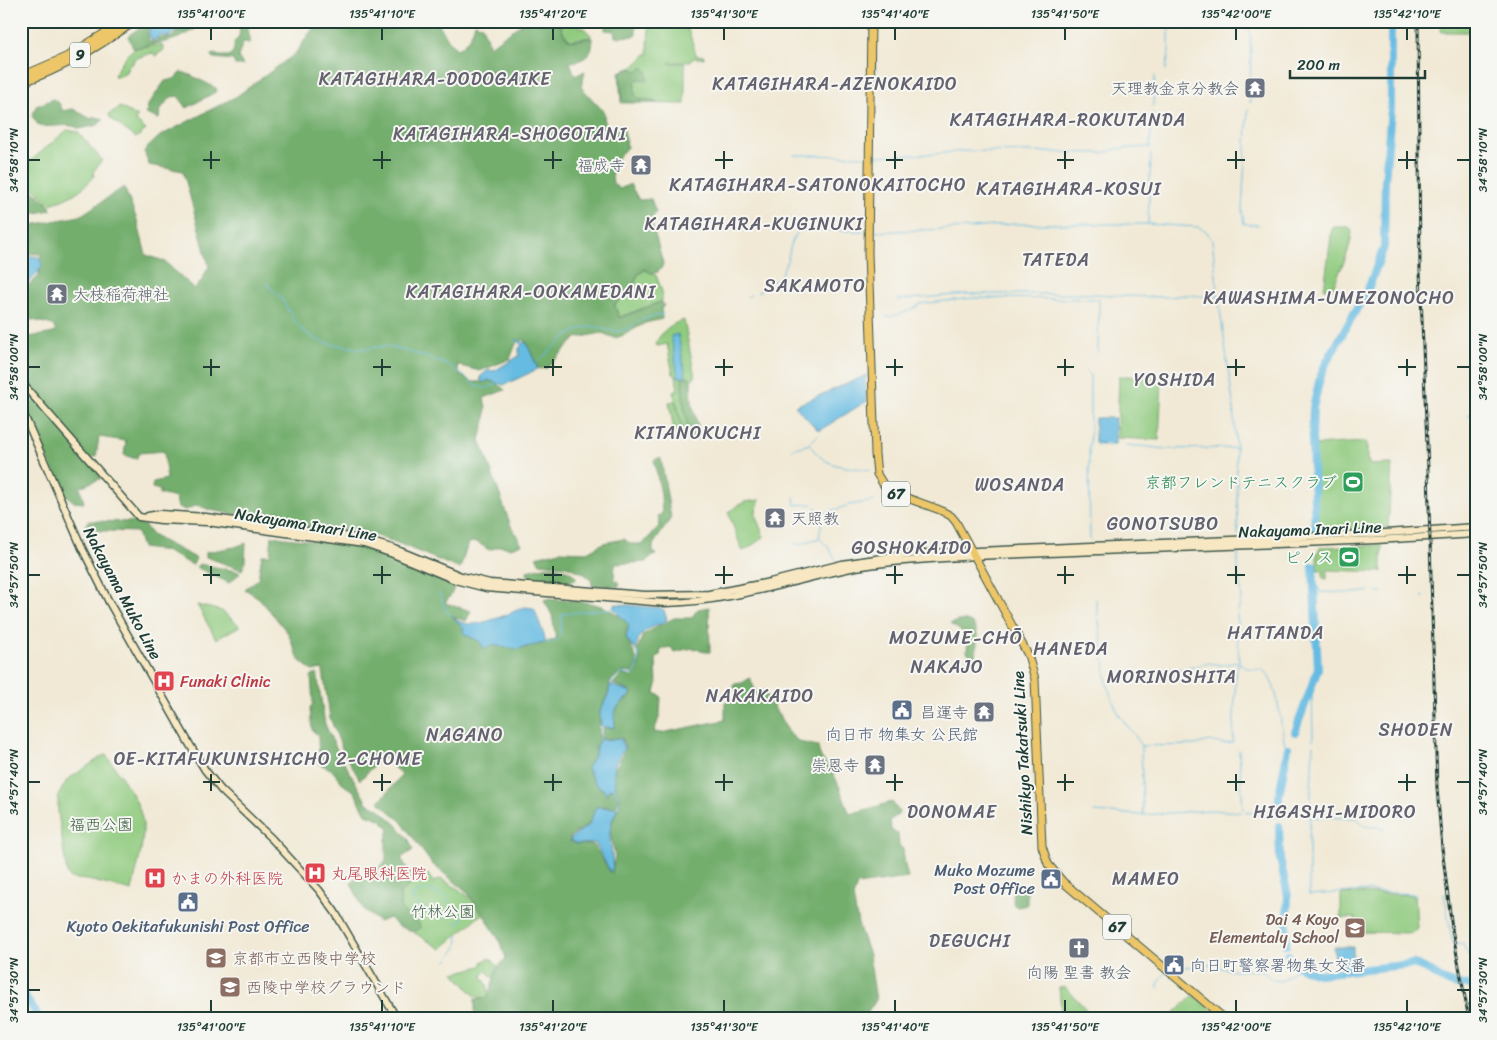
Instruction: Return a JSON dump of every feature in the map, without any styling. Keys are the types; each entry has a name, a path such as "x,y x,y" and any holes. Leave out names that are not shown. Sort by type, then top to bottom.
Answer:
{"highway":[{"name":"9","path":"21,76 67,57 125,21"},
{"name":"9","path":"21,82 46,73 70,61 135,21"}],"main road":[{"name":"Nishikyo Takatsuki Line","path":"871,21 868,253 875,466 877,474 889,490 940,510 951,516 958,524 1028,655 1032,667 1036,699 1042,846 1048,864 1063,882 1224,1019"},
{"name":"Nakayama Inari Line","path":"21,382 139,517 160,514 194,516 358,538 395,549 461,576 490,583 645,595 709,594 871,559 909,554 1376,540 1476,534"},
{"name":"Nakayama Muko Line","path":"21,408 82,548 109,602 205,770 221,790 272,839 319,890 334,912 396,1019"},
{"name":"Nakayama Inari Line","path":"973,553 1370,534 1476,527"}],"green space":[{"path":"148,21 152,21 148,31 149,41 157,42 158,38 173,37 176,31 185,31 186,21 191,21 194,30 172,40 133,48 128,36"},
{"path":"239,21 246,22 250,43 243,42 238,57 243,65 235,65 233,60 213,58 212,55 214,54 229,56 232,53 234,42 239,35"},
{"path":"318,21 437,21 451,44 457,49 469,38 475,23 482,26 490,46 525,21 549,24 561,21 564,35 570,41 592,38 592,48 588,55 580,60 570,62 575,76 585,71 581,87 604,112 605,128 624,130 627,147 614,163 612,172 613,184 620,189 630,184 639,200 651,199 656,212 651,220 663,263 662,267 658,272 651,273 645,269 638,274 633,286 614,305 619,318 662,302 664,305 661,309 662,319 645,323 615,338 602,333 576,338 547,368 539,369 525,340 517,341 510,359 480,371 457,365 459,374 468,380 474,382 493,382 505,390 484,398 486,408 485,421 480,440 511,526 522,544 511,548 501,546 489,550 477,542 468,543 460,569 400,544 362,531 317,528 210,510 197,505 186,510 178,508 176,498 159,494 160,490 152,488 153,482 167,479 164,451 139,453 136,459 124,455 126,441 99,437 96,457 88,458 102,478 80,487 84,503 74,502 63,492 25,408 37,399 21,377 21,340 56,332 53,325 21,317 21,283 29,285 39,276 41,254 21,253 21,227 80,216 124,187 137,220 146,255 164,261 195,289 209,266 183,171 149,165 144,151 160,136 237,96 295,54"},
{"path":"562,21 577,21 580,27 583,27 591,37 570,40 562,29"},
{"path":"620,21 622,27 636,26 636,36 615,37 614,31 605,30 605,23 611,24"},
{"path":"649,21 687,21 687,31 689,31 696,55 704,56 704,58 694,58 690,61 669,63 685,63 685,104 621,103 619,72 633,67 646,54 649,54"},
{"path":"1441,21 1476,21 1476,32 1441,32"},
{"path":"162,45 164,50 155,56 152,53 134,59 126,72 119,76 114,76 122,61 134,49"},
{"path":"643,67 647,71 648,80 638,79 635,82 635,94 639,99 654,100 657,103 622,101 620,72 632,69 637,71"},
{"path":"181,72 216,88 217,91 187,108 178,96 171,97 160,110 159,119 146,114 148,105 165,81 174,79"},
{"path":"53,99 59,103 63,111 73,109 91,119 95,117 104,119 98,125 79,129 71,126 39,126 32,116 36,106"},
{"path":"120,107 138,117 135,120 146,130 136,138 110,118 109,114"},
{"path":"67,130 78,132 102,160 93,172 94,177 84,186 69,197 50,204 21,176 21,169"},
{"path":"21,180 50,206 51,210 21,216"},
{"path":"1334,227 1349,227 1352,230 1350,245 1332,289 1324,289 1332,229"},
{"path":"645,270 656,275 662,291 662,301 619,317 615,305 634,286 638,275"},
{"path":"684,320 695,377 691,380 691,387 684,391 695,438 687,440 673,392 678,390 667,344 657,346 656,343 667,328"},
{"path":"1119,376 1158,377 1162,380 1159,440 1117,438"},
{"path":"682,377 690,377 692,403 701,438 688,439 682,393"},
{"path":"675,401 684,438 676,441 669,402"},
{"name":"京都フレンドテニスクラブ","path":"1367,443 1367,461 1369,461 1369,465 1392,464 1388,528 1321,532 1317,525 1314,445"},
{"path":"661,459 671,518 653,545 653,553 657,554 648,559 647,562 615,564 614,579 620,583 618,587 592,585 591,579 583,573 566,566 540,563 536,557 560,551 587,552 603,543 624,539 631,544 643,544 660,525 658,516 662,514 661,494 654,460"},
{"path":"760,500 756,517 764,537 744,551 728,512 744,502"},
{"path":"88,521 136,522 145,526 152,535 196,558 193,565 165,551 142,548 137,532 83,530"},
{"path":"272,536 340,544 375,551 455,586 445,603 471,611 466,621 454,617 463,628 464,634 488,644 521,647 556,639 552,615 544,600 547,599 591,603 601,606 611,610 629,625 626,636 635,655 636,668 633,673 621,672 610,682 608,693 600,711 599,741 587,769 595,784 605,791 606,795 613,788 618,800 616,807 597,806 589,824 570,837 570,841 576,844 594,845 612,873 615,856 610,831 620,799 615,788 614,771 625,749 622,738 601,739 603,728 614,728 615,712 631,696 632,692 613,684 622,674 631,677 638,668 639,658 637,650 643,635 674,618 691,618 698,609 709,607 710,652 691,648 674,652 671,647 661,649 660,655 656,659 657,685 655,693 661,696 660,715 654,732 661,733 725,720 725,702 738,698 733,684 742,683 750,678 756,692 764,691 790,734 799,742 818,746 822,759 833,773 850,814 892,802 899,812 898,815 890,820 891,830 898,834 899,845 903,849 908,878 857,885 853,897 858,924 869,955 876,1000 867,1014 861,1019 475,1019 475,999 487,998 496,970 506,958 498,938 482,912 465,890 432,864 400,820 379,802 402,775 382,757 360,780 343,751 330,718 322,669 312,671 299,660 288,633 259,598 245,589 258,579 262,555 270,555"},
{"path":"246,543 245,562 242,570 206,557 206,552"},
{"name":"ピノス","path":"1382,545 1382,572 1327,570 1327,579 1323,578 1323,570 1317,570 1317,554 1320,547"},
{"path":"199,564 240,573 229,583 196,567"},
{"path":"544,567 562,568 577,578 567,583 552,583 537,580 527,574 527,571"},
{"path":"197,605 222,611 240,626 216,639"},
{"path":"957,621 968,621 973,624 977,632 975,656 971,656 967,652 968,635 950,624"},
{"path":"317,673 325,724 333,742 367,803 378,808 397,825 409,840 413,850 401,858 415,881 400,894 400,909 419,923 420,928 413,932 398,926 389,918 379,922 364,910 351,883 357,876 372,874 386,861 386,840 389,829 382,820 366,814 354,791 345,786 331,769 319,764 318,735 312,730 310,709 313,703 311,676"},
{"name":"福西公園","path":"104,755 107,756 134,797 143,825 142,842 132,891 93,881 70,878 67,874 58,813 58,796 67,780"},
{"name":"竹林公園","path":"428,874 433,882 441,879 464,893 482,914 441,949 413,932 420,928 400,909 400,893 415,881"},
{"path":"1017,885 1027,892 1027,905 1018,907 1014,905 1012,897 1014,887"},
{"path":"1341,894 1415,895 1417,928 1412,933 1355,932 1355,918 1341,918"},
{"path":"490,958 498,966 496,980 486,971 482,976 487,984 487,999 475,996 454,973 481,966 483,961"},
{"path":"1065,987 1084,1007 1091,1019 1062,1019 1059,988"},
{"path":"1194,995 1213,1011 1213,1018 1171,1019 1169,1017"}],"water":[{"path":"154,21 184,21 186,26 183,30 174,31 172,35 166,37 161,35 156,40 151,40 149,34 150,25"},
{"path":"39,257 42,265 33,278 21,287 21,258"},
{"path":"678,334 686,377 678,377 671,336"},
{"path":"519,339 523,343 526,342 538,369 504,385 488,380 482,383 480,377 488,370 494,371 519,356 519,348 522,345 516,340"},
{"path":"867,375 865,381 867,401 820,430 795,406"},
{"path":"1095,418 1115,418 1115,444 1095,443"},
{"path":"615,604 660,608 664,610 667,620 642,634 638,639 635,650 626,638 629,625 613,608"},
{"path":"524,607 534,608 545,643 517,649 492,645 485,649 479,641 464,634 463,628 451,615 457,620 470,624 494,619"},
{"path":"610,685 631,692 630,696 620,704 616,711 613,728 601,726 600,712 609,693"},
{"path":"621,739 624,749 615,766 614,788 608,790 606,794 595,783 587,768 600,740"},
{"path":"596,807 618,808 613,818 610,833 612,871 610,871 595,843 577,844 571,841 571,838 589,825"},
{"path":"1334,947 1353,947 1353,967 1342,968 1342,959 1335,959"}],"waterway":[{"path":"1166,70 1169,53 1169,21"},
{"path":"1249,21 1251,48 1250,103"},
{"path":"1315,531 1312,437 1313,408 1320,378 1326,363 1368,289 1384,247 1385,181 1391,109 1391,21"},
{"path":"874,87 876,79 875,51"},
{"path":"1153,106 1155,76"},
{"path":"1248,109 1242,210 1244,224 1258,225"},
{"path":"1150,147 1152,113"},
{"path":"1036,152 1103,153 1117,149 1150,147"},
{"path":"873,156 965,151 1033,152"},
{"path":"1148,223 1151,154"},
{"path":"794,155 864,156"},
{"path":"872,232 972,228 1014,224 1148,224 1198,227 1206,231 1212,240 1233,403 1238,535"},
{"path":"758,292 764,288 767,282 778,280 787,261 792,241 799,230 865,231"},
{"path":"266,283 281,298 296,323 317,340 362,349 387,346 427,357 452,367 474,384 483,388 499,383"},
{"path":"898,300 967,294 1218,296"},
{"path":"747,297 751,295"},
{"path":"886,317 904,313 920,304 972,298 1097,299 1099,301 1098,352"},
{"path":"535,363 566,337 578,330 596,327 620,331 644,319 663,314"},
{"path":"1085,371 1090,375 1090,445"},
{"path":"1468,415 1476,415"},
{"path":"818,435 810,445 822,458 836,465 870,470"},
{"path":"792,449 810,444"},
{"path":"1089,445 1090,540"},
{"path":"1096,445 1141,446 1165,449 1235,448"},
{"path":"794,497 795,505 812,504"},
{"path":"796,544 819,538 823,514 849,505 874,501"},
{"path":"815,507 819,515 823,514"},
{"path":"819,538 828,547 836,560"},
{"path":"1141,746 1195,745 1209,741 1223,744 1233,743 1236,671 1239,663 1237,614 1242,597 1238,571 1238,551"},
{"path":"1295,732 1318,669 1313,566"},
{"path":"1318,586 1320,592 1357,593 1369,591"},
{"path":"1376,592 1382,592"},
{"path":"439,593 447,612 451,615"},
{"path":"1096,599 1107,683 1111,697 1119,715 1141,746 1143,815 1211,810 1241,812"},
{"path":"545,643 557,641 560,634 562,614 613,608"},
{"path":"612,685 612,681 621,673 634,674 637,669 639,653 635,650"},
{"path":"1157,670 1184,669 1209,663 1221,665 1238,662"},
{"path":"1240,663 1247,668 1263,670 1274,686 1287,750"},
{"path":"1312,687 1313,740"},
{"path":"600,740 603,726"},
{"path":"1313,745 1309,895 1364,891 1416,894"},
{"path":"1279,813 1279,795 1288,748"},
{"path":"1239,750 1243,809"},
{"path":"614,788 619,800 618,808"},
{"path":"1094,812 1142,815"},
{"path":"1246,812 1276,817"},
{"path":"1311,817 1357,818 1364,826 1384,828"},
{"path":"1279,826 1280,859 1288,896 1286,945"},
{"path":"445,919 419,908 413,900 414,894 427,889 444,896 463,918 456,924"},
{"path":"1444,893 1453,944 1462,943 1470,958 1476,962"},
{"path":"447,961 457,947 458,936"},
{"path":"1288,955 1302,967 1319,974 1413,964 1453,984 1476,987"},
{"path":"1174,970 1184,967 1211,965 1234,971 1261,970 1273,980 1281,981 1300,966"},
{"path":"1158,988 1158,984 1165,974"},
{"path":"21,991 40,1019"}],"railway":[{"path":"1418,21 1420,271 1437,788 1452,929 1469,1019"}],"place":[{"name":"天理教金京分教会","path":"1255,88"},
{"name":"福成寺","path":"641,165"},
{"name":"大枝稲荷神社","path":"57,294"},
{"name":"京都フレンドテニスクラブ","path":"1353,482"},
{"name":"天照教","path":"775,518"},
{"name":"ピノス","path":"1349,557"},
{"name":"Funaki Clinic","path":"164,681"},
{"name":"向日市 物集女 公民館","path":"902,710"},
{"name":"昌運寺","path":"984,712"},
{"name":"崇恩寺","path":"875,765"},
{"name":"丸尾眼科医院","path":"315,873"},
{"name":"かまの外科医院","path":"155,878"},
{"name":"Muko Mozume Post Office","path":"1051,879"},
{"name":"Kyoto Oekitafukunishi Post Office","path":"188,902"},
{"name":"Dai 4 Koyo Elementaly School","path":"1355,928"},
{"name":"向陽 聖書 教会","path":"1079,948"},
{"name":"京都市立西陵中学校","path":"216,958"},
{"name":"向日町警察署物集女交番","path":"1174,965"},
{"name":"西陵中学校グラウンド","path":"230,987"}],"district":[{"name":"KATAGIHARA-DODOGAIKE","path":"435,79"},
{"name":"KATAGIHARA-AZENOKAIDO","path":"835,84"},
{"name":"KATAGIHARA-ROKUTANDA","path":"1068,120"},
{"name":"KATAGIHARA-SHOGOTANI","path":"510,134"},
{"name":"KATAGIHARA-SATONOKAITOCHO","path":"818,185"},
{"name":"KATAGIHARA-KOSUI","path":"1069,189"},
{"name":"KATAGIHARA-KUGINUKI","path":"754,224"},
{"name":"TATEDA","path":"1056,260"},
{"name":"SAKAMOTO","path":"815,286"},
{"name":"KATAGIHARA-OOKAMEDANI","path":"531,292"},
{"name":"KAWASHIMA-UMEZONOCHO","path":"1329,298"},
{"name":"YOSHIDA","path":"1175,380"},
{"name":"KITANOKUCHI","path":"698,433"},
{"name":"WOSANDA","path":"1020,485"},
{"name":"GONOTSUBO","path":"1163,524"},
{"name":"GOSHOKAIDO","path":"912,548"},
{"name":"HATTANDA","path":"1276,633"},
{"name":"MOZUME-CHŌ","path":"956,637"},
{"name":"HANEDA","path":"1071,649"},
{"name":"NAKAJO","path":"947,667"},
{"name":"MORINOSHITA","path":"1172,677"},
{"name":"NAKAKAIDO","path":"760,696"},
{"name":"SHODEN","path":"1416,730"},
{"name":"NAGANO","path":"465,735"},
{"name":"OE-KITAFUKUNISHICHO 2-CHOME","path":"268,759"},
{"name":"DONOMAE","path":"952,812"},
{"name":"HIGASHI-MIDORO","path":"1335,812"},
{"name":"MAMEO","path":"1146,879"},
{"name":"DEGUCHI","path":"970,941"}]}
